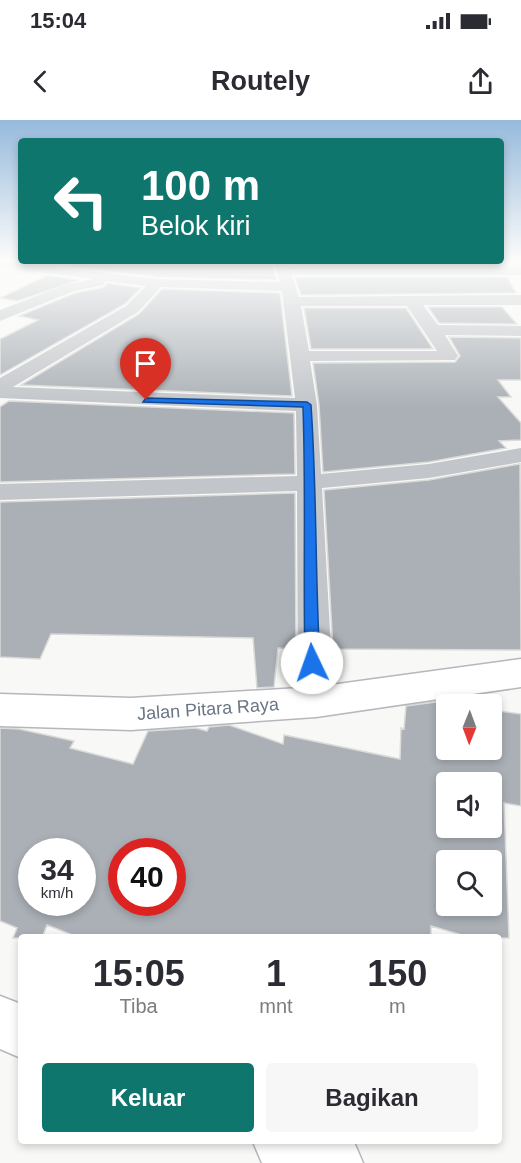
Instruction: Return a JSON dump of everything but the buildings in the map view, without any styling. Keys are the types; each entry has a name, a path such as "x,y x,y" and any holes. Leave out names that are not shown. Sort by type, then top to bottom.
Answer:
{"main road":[{"name":"Jalan Pitara Raya","path":"0,710 131,714 316,702 521,673"},
{"path":"0,1022 18,1030"},
{"path":"288,1144 333,1163"}],"street":[{"path":"0,316 16,310"},
{"path":"0,386 131,310"},
{"path":"292,310 307,405 311,481 309,585 316,702"},
{"path":"301,356 448,356 434,330 418,310"},
{"path":"434,330 515,329 521,331"},
{"path":"0,392 193,402 307,405"},
{"path":"0,492 279,485 429,471 521,454"}],"route":[{"path":"146,400 307,405 311,481 309,585 312,663"}]}
